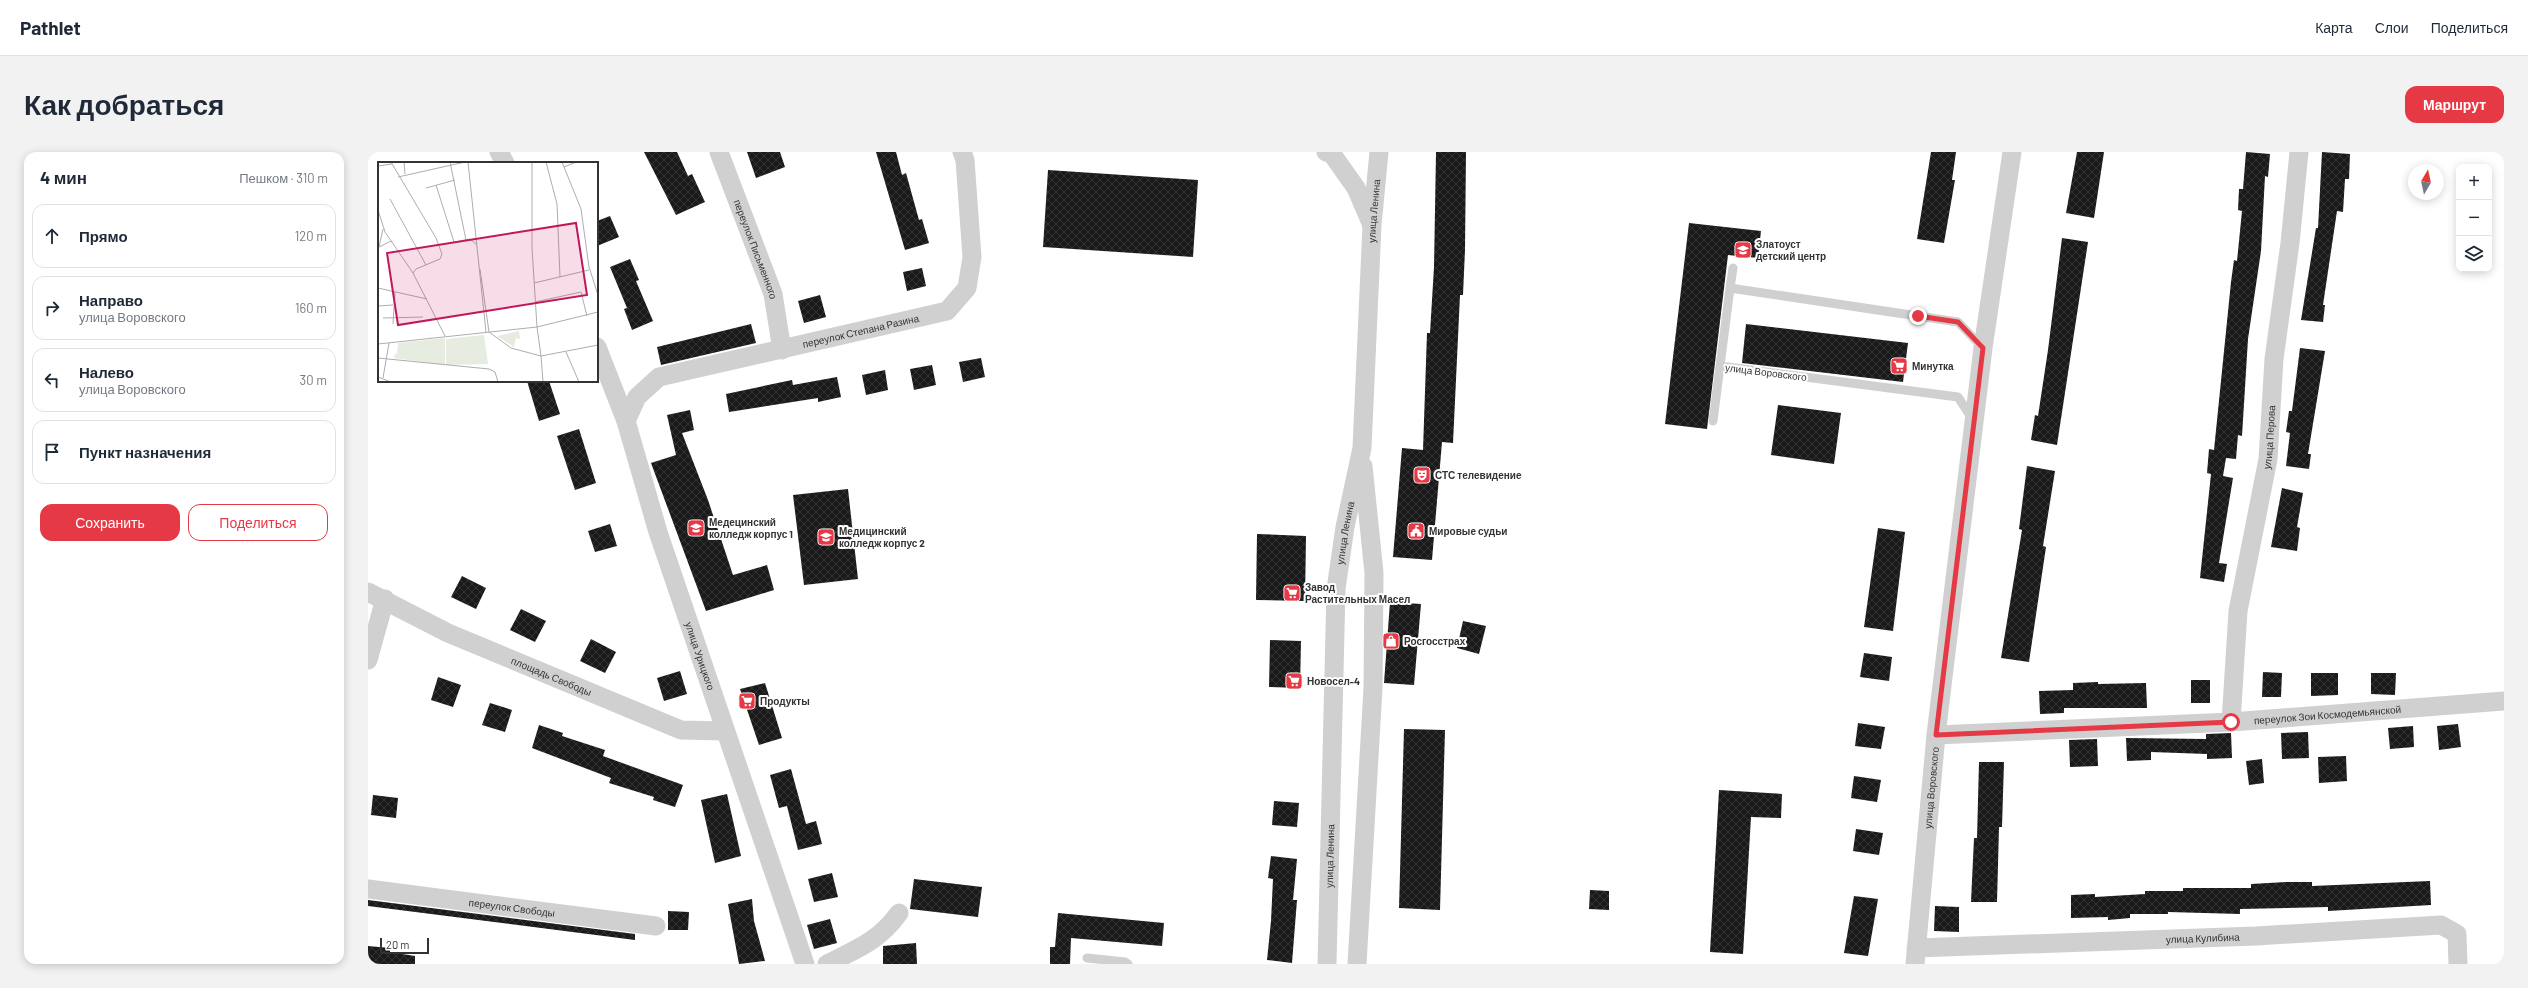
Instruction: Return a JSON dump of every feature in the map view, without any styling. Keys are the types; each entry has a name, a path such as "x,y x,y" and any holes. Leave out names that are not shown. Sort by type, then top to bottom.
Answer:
{"street":[{"path":"499,152 504,162"},
{"name":"переулок Письменного","path":"719,152 772,294 782,350"},
{"path":"1326,152 1332,154 1356,188 1372,225"},
{"name":"улица Ленина","path":"1326,964 1336,589 1345,527 1362,448 1372,225 1379,152"},
{"name":"улица Воровского","path":"1916,956 1936,735 1983,348 2012,152"},
{"name":"улица Перова","path":"2231,722 2238,612 2268,459 2274,359 2299,152"},
{"name":"переулок Степана Разина","path":"626,421 637,397 659,377 947,311 967,288 972,257 969,155"},
{"name":"улица Урицкого","path":"598,350 626,421 658,532 805,964"},
{"path":"1357,964 1373,681 1374,572 1362,448"},
{"path":"368,660 376,596"},
{"name":"площадь Свободы","path":"376,596 448,633 681,730 725,731"},
{"name":"переулок Зои Космодемьянской","path":"1936,735 2231,722 2504,701"},
{"name":"переулок Свободы","path":"368,889 656,926"},
{"path":"827,964 869,944 890,926 899,913"},
{"name":"улица Кулибина","path":"1916,956 2441,925 2457,934 2458,964"}],"lane":[{"name":"улица Воровского","path":"1733,268 1720,366 1958,397 1974,422"},
{"path":"1730,288 1958,322 1983,348"},
{"path":"1713,421 1720,366"},
{"path":"1087,958 1125,962 1128,964"}],"building":[{"path":"644,152 677,152 688,176 692,174 705,202 676,215"},
{"path":"747,152 780,152 785,167 756,178"},
{"path":"876,152 896,152 902,175 906,173 919,220 922,219 929,243 905,250"},
{"path":"1436,152 1466,152 1463,295 1460,295 1453,443 1442,442 1432,560 1393,557 1402,448 1423,450 1427,333 1430,333 1434,267"},
{"path":"1931,152 1956,152 1952,180 1955,180 1944,243 1917,239"},
{"path":"2077,152 2104,152 2094,218 2066,213"},
{"path":"2246,152 2270,154 2268,177 2265,176 2261,251 2248,339 2242,436 2238,435 2236,459 2226,458 2223,476 2233,478 2219,563 2227,564 2224,582 2200,578 2211,474 2207,473 2209,449 2214,450 2231,282 2234,260 2237,261 2242,211 2238,210 2239,189 2243,189"},
{"path":"2322,152 2350,154 2349,179 2345,179 2343,212 2337,211 2323,305 2325,305 2323,322 2301,320 2316,228 2318,228"},
{"path":"1048,170 1198,180 1193,257 1043,247"},
{"path":"610,216 619,237 598,246 598,221"},
{"path":"1689,223 1761,231 1758,258 1728,255 1707,429 1665,424"},
{"path":"2062,238 2088,242 2057,445 2031,440 2035,415 2038,416"},
{"path":"630,259 639,280 636,281 653,321 632,330 624,309 627,308 610,267"},
{"path":"922,268 926,286 907,291 903,272"},
{"path":"820,295 826,317 804,323 798,301"},
{"path":"751,324 756,343 661,365 657,347"},
{"path":"1746,324 1908,343 1903,382 1742,363"},
{"path":"2300,348 2325,351 2308,454 2311,454 2309,469 2286,466 2290,433 2286,432 2289,411 2292,411"},
{"path":"981,358 985,377 963,382 959,362"},
{"path":"932,365 936,385 914,390 910,369"},
{"path":"885,370 888,390 866,395 862,375"},
{"path":"837,377 841,397 818,402 818,398 729,412 726,394 792,380 793,385"},
{"path":"527,382 549,382 560,414 539,421"},
{"path":"1778,405 1841,413 1834,464 1771,455"},
{"name":"Медецинский колледж корпус 1","path":"690,410 694,430 682,433 708,500 733,575 767,565 774,590 706,611 651,463 676,455 667,415"},
{"path":"579,429 596,483 575,490 557,436"},
{"path":"2027,466 2055,471 2043,546 2046,547 2029,662 2001,658 2022,530 2019,529"},
{"path":"2282,488 2303,493 2297,527 2300,528 2297,551 2271,547"},
{"name":"Медицинский колледж корпус 2","path":"848,489 858,579 804,585 793,495"},
{"path":"610,524 617,546 595,552 588,531"},
{"path":"1878,528 1905,532 1893,631 1864,627"},
{"path":"1257,534 1306,536 1305,601 1256,600"},
{"path":"462,576 486,588 476,609 451,597"},
{"path":"1390,602 1421,604 1414,685 1384,683"},
{"path":"521,609 546,621 535,642 510,630"},
{"path":"1463,621 1486,626 1479,654 1457,648"},
{"path":"591,639 616,652 605,673 580,661"},
{"path":"1270,640 1301,641 1300,688 1269,687"},
{"path":"1864,653 1892,657 1889,681 1860,677"},
{"path":"680,671 687,694 664,701 657,678"},
{"path":"2263,672 2282,673 2281,697 2262,697"},
{"path":"2311,673 2338,673 2338,695 2311,696"},
{"path":"2371,673 2396,673 2395,695 2371,694"},
{"path":"438,677 461,685 453,707 431,700"},
{"path":"2191,680 2210,680 2210,703 2191,703"},
{"path":"2098,682 2098,684 2146,683 2147,708 2064,708 2064,713 2040,714 2039,691 2073,690 2073,683"},
{"path":"765,683 782,738 759,745 740,689"},
{"path":"490,703 512,710 505,732 482,725"},
{"path":"1858,723 1885,727 1881,749 1855,746"},
{"path":"2458,724 2461,747 2439,750 2437,726"},
{"path":"539,725 563,733 562,736 605,750 603,756 683,785 675,807 653,800 654,797 609,783 611,778 532,748"},
{"path":"2413,726 2414,747 2390,749 2388,728"},
{"path":"1404,729 1445,730 1440,910 1399,908"},
{"path":"2308,732 2309,758 2282,759 2281,733"},
{"path":"2231,733 2232,758 2207,759 2207,754 2151,752 2151,760 2127,761 2126,738 2206,739 2206,734"},
{"path":"2097,739 2098,766 2070,767 2069,740"},
{"path":"2346,756 2347,781 2319,783 2318,757"},
{"path":"2262,759 2264,783 2249,785 2246,761"},
{"path":"1979,762 2004,762 2002,827 1999,827 1997,902 1971,902 1974,838 1977,838"},
{"path":"791,769 806,824 816,821 822,844 798,850 787,806 779,808 770,775"},
{"path":"1854,776 1881,780 1877,802 1851,798"},
{"path":"1719,790 1782,794 1781,818 1751,817 1743,954 1710,952"},
{"path":"727,794 741,856 715,863 701,800"},
{"path":"373,795 398,798 396,818 371,815"},
{"path":"1274,801 1299,803 1297,827 1272,825"},
{"path":"1856,829 1883,833 1879,855 1853,851"},
{"path":"1271,856 1297,859 1293,900 1297,900 1292,963 1267,960 1273,879 1268,878"},
{"path":"832,873 838,897 814,902 808,879"},
{"path":"914,879 982,887 978,917 910,909"},
{"path":"2430,881 2431,905 2328,911 2328,907 2240,909 2240,914 2168,912 2168,914 2130,914 2130,918 2108,920 2108,917 2071,918 2071,895 2095,894 2095,897 2145,894 2145,891 2183,891 2183,888 2251,888 2251,884 2286,882 2312,882 2312,886"},
{"path":"1590,890 1609,891 1609,910 1589,909"},
{"path":"1854,896 1878,899 1868,956 1844,953"},
{"path":"752,899 754,921 765,961 739,964 728,904"},
{"path":"368,900 635,934 635,940 368,906"},
{"path":"1935,906 1959,907 1959,932 1934,931"},
{"path":"668,911 689,912 688,930 668,930"},
{"path":"1058,913 1164,923 1162,946 1071,938 1070,964 1050,964 1050,947 1055,947"},
{"path":"830,919 837,943 814,949 807,925"},
{"path":"916,943 917,964 883,964 883,946"},
{"path":"368,946 390,948 390,952 415,956 415,964 368,964"}],"place":[{"name":"Златоуст детский центр","path":"1743,250"},
{"name":"Минутка","path":"1899,366"},
{"name":"СТС телевидение","path":"1422,475"},
{"name":"Медецинский колледж корпус 1","path":"696,528"},
{"name":"Мировые судьи","path":"1416,531"},
{"name":"Медицинский колледж корпус 2","path":"826,537"},
{"name":"Завод Растительных Масел","path":"1292,593"},
{"name":"Росгосстрах","path":"1391,641"},
{"name":"Новосел-4","path":"1294,681"},
{"name":"Продукты","path":"747,701"}],"route":[{"path":"1918,316 1958,322 1983,348 1936,735 2231,722"}]}
